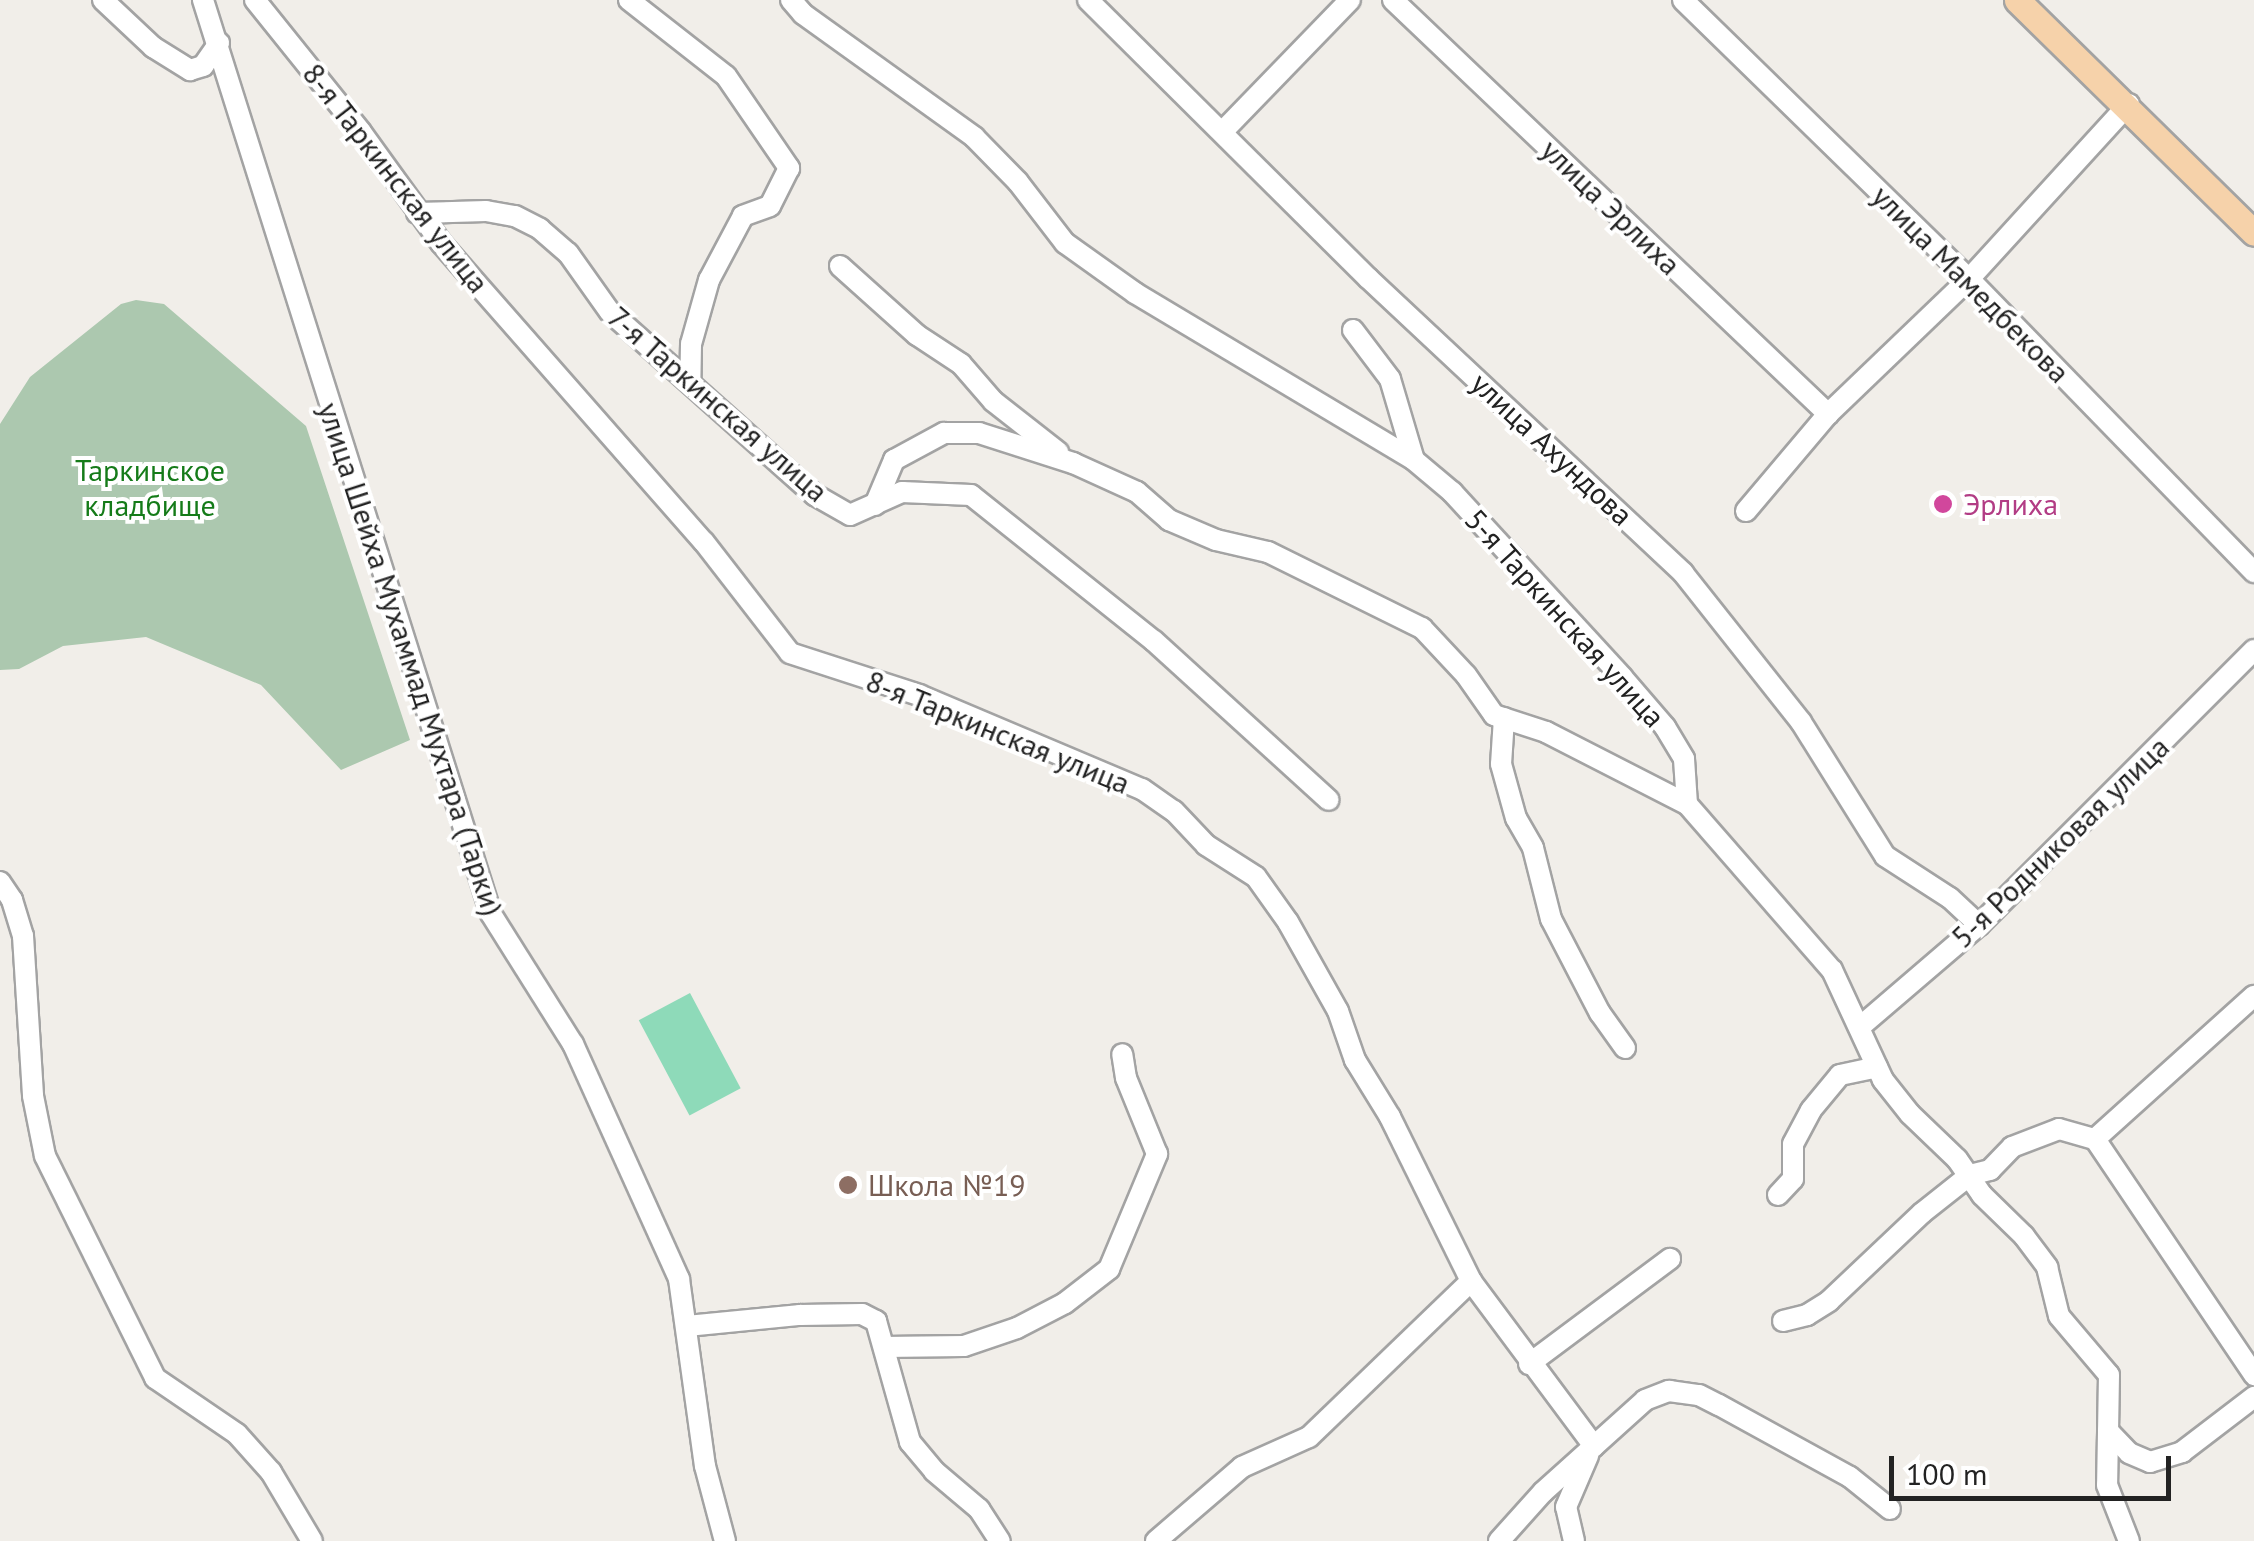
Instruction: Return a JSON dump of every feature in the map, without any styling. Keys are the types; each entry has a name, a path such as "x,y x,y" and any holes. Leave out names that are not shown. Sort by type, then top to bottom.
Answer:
{"main road":[{"path":"2019,0 2254,231"}],"street":[{"path":"103,0 153,47 190,70 203,66 219,43"},
{"name":"улица Шейха Мухаммад Мухтара (Тарки)","path":"202,0 219,43 290,286 491,914 573,1044 625,1151 679,1278 705,1466 725,1541"},
{"name":"8-я Таркинская улица","path":"255,0 361,132 417,214 704,542 790,653 919,695 1142,789 1174,811 1206,845 1256,877 1288,922 1338,1011 1355,1060 1390,1117 1470,1281 1594,1446"},
{"path":"628,0 726,76 789,168 770,206 744,216 709,280 691,344 690,383"},
{"name":"5-я Таркинская улица","path":"791,0 803,14 974,138 1018,182 1065,243 1135,292 1414,460 1504,547 1664,727 1684,759 1688,804"},
{"name":"улица Ахундова","path":"1088,0 1224,130 1368,278 1683,572 1802,722 1885,856 1950,898 1979,925"},
{"path":"1224,130 1350,0"},
{"name":"улица Эрлиха","path":"1392,0 1828,414"},
{"name":"улица Мамедбекова","path":"1683,0 1969,279 2254,572"},
{"path":"1746,511 1828,414 1969,279 2128,104"},
{"name":"7-я Таркинская улица","path":"417,214 486,211 516,216 540,228 568,253 610,312 815,495 850,515 874,505 894,460 944,433 979,433 1072,463 1137,492 1169,520 1216,540 1268,552 1422,628 1466,675 1494,714 1546,732 1688,804"},
{"name":"7-я Таркинская улица","path":"840,266 916,335 961,364 994,401 1072,463"},
{"path":"1352,330 1390,379 1414,460"},
{"path":"874,505 902,492 971,495 1154,641 1329,800"},
{"name":"5-я Родниковая улица","path":"1860,1026 1979,925 2254,650"},
{"path":"1504,718 1501,764 1516,818 1533,848 1550,920 1600,1013 1625,1048"},
{"path":"1688,804 1832,970 1877,1068 1910,1114 1970,1175 1982,1195 2024,1236 2046,1267 2059,1316 2110,1375 2107,1485 2129,1541"},
{"path":"0,882 12,900 23,936 33,1096 45,1156 156,1378 237,1434 270,1472 312,1541"},
{"path":"2095,1139 2254,996"},
{"path":"884,1347 964,1346 1017,1328 1064,1303 1109,1270 1157,1154 1126,1078 1122,1054"},
{"path":"1778,1195 1793,1179 1793,1144 1811,1110 1840,1075 1877,1068"},
{"path":"1783,1321 1806,1315 1830,1301 1882,1248 1970,1175 1990,1170 2012,1147 2058,1129 2095,1139 2254,1375"},
{"path":"1529,1364 1670,1259"},
{"path":"1156,1541 1242,1467 1309,1436 1470,1281"},
{"path":"687,1326 741,1318 862,1314 876,1321 910,1442 934,1471 979,1508 1000,1541"},
{"path":"1499,1541 1542,1492 1645,1400 1668,1391 1698,1395 1719,1405 1850,1477 1890,1509"},
{"path":"2108,1431 2129,1452 2150,1462 2182,1452 2254,1397"},
{"path":"1574,1541 1566,1507 1594,1446"}],"green space":[{"name":"Таркинское кладбище","path":"136,300 164,304 306,426 410,740 341,770 261,685 146,637 63,646 19,669 0,670 0,424 30,377 121,304"},
{"path":"690,993 741,1088 689,1116 639,1020"}],"place":[{"name":"Эрлиха","path":"1943,504"},
{"name":"Школа №19","path":"848,1185"}]}
